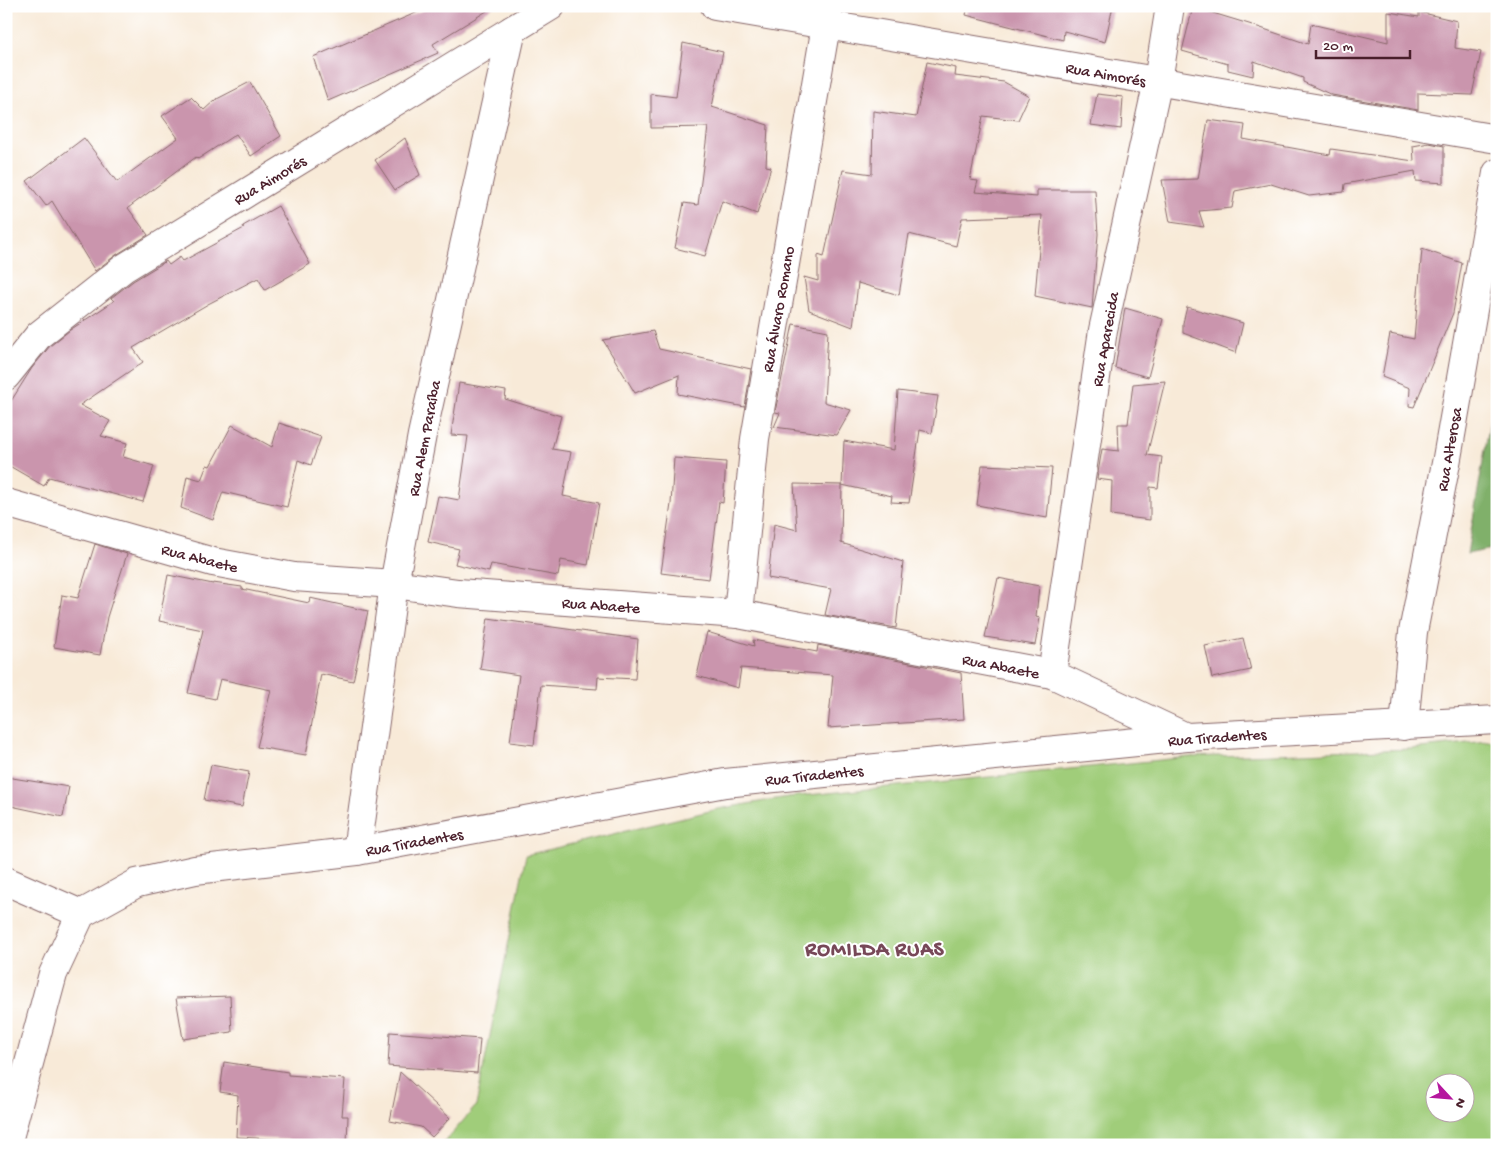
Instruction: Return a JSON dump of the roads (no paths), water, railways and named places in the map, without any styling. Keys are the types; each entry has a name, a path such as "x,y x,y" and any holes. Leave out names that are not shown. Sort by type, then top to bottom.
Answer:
{"street":[{"name":"Rua Aimorés","path":"6,376 39,335 124,268 551,6"},
{"name":"Rua Aimorés","path":"715,6 827,16 1158,82 1497,139"},
{"name":"Rua Aparecida","path":"1052,674 1104,330 1158,82 1170,6"},
{"name":"Rua Álvaro Romano","path":"738,614 755,440 827,16"},
{"name":"Rua Alem Paraíba","path":"357,851 394,584 422,435 512,30"},
{"name":"Rua Alterosa","path":"1404,726 1413,632 1447,458 1497,173"},
{"name":"Rua Abaete","path":"6,503 213,562 294,577 394,584 458,593 738,614 1052,674 1187,737"},
{"name":"Rua Tiradentes","path":"81,914 138,883 195,870 357,851 725,783 1187,737 1497,720"},
{"path":"6,881 81,914 53,974 7,1145"}],"district":[{"name":"ROMILDA RUAS","path":"875,948"}]}
